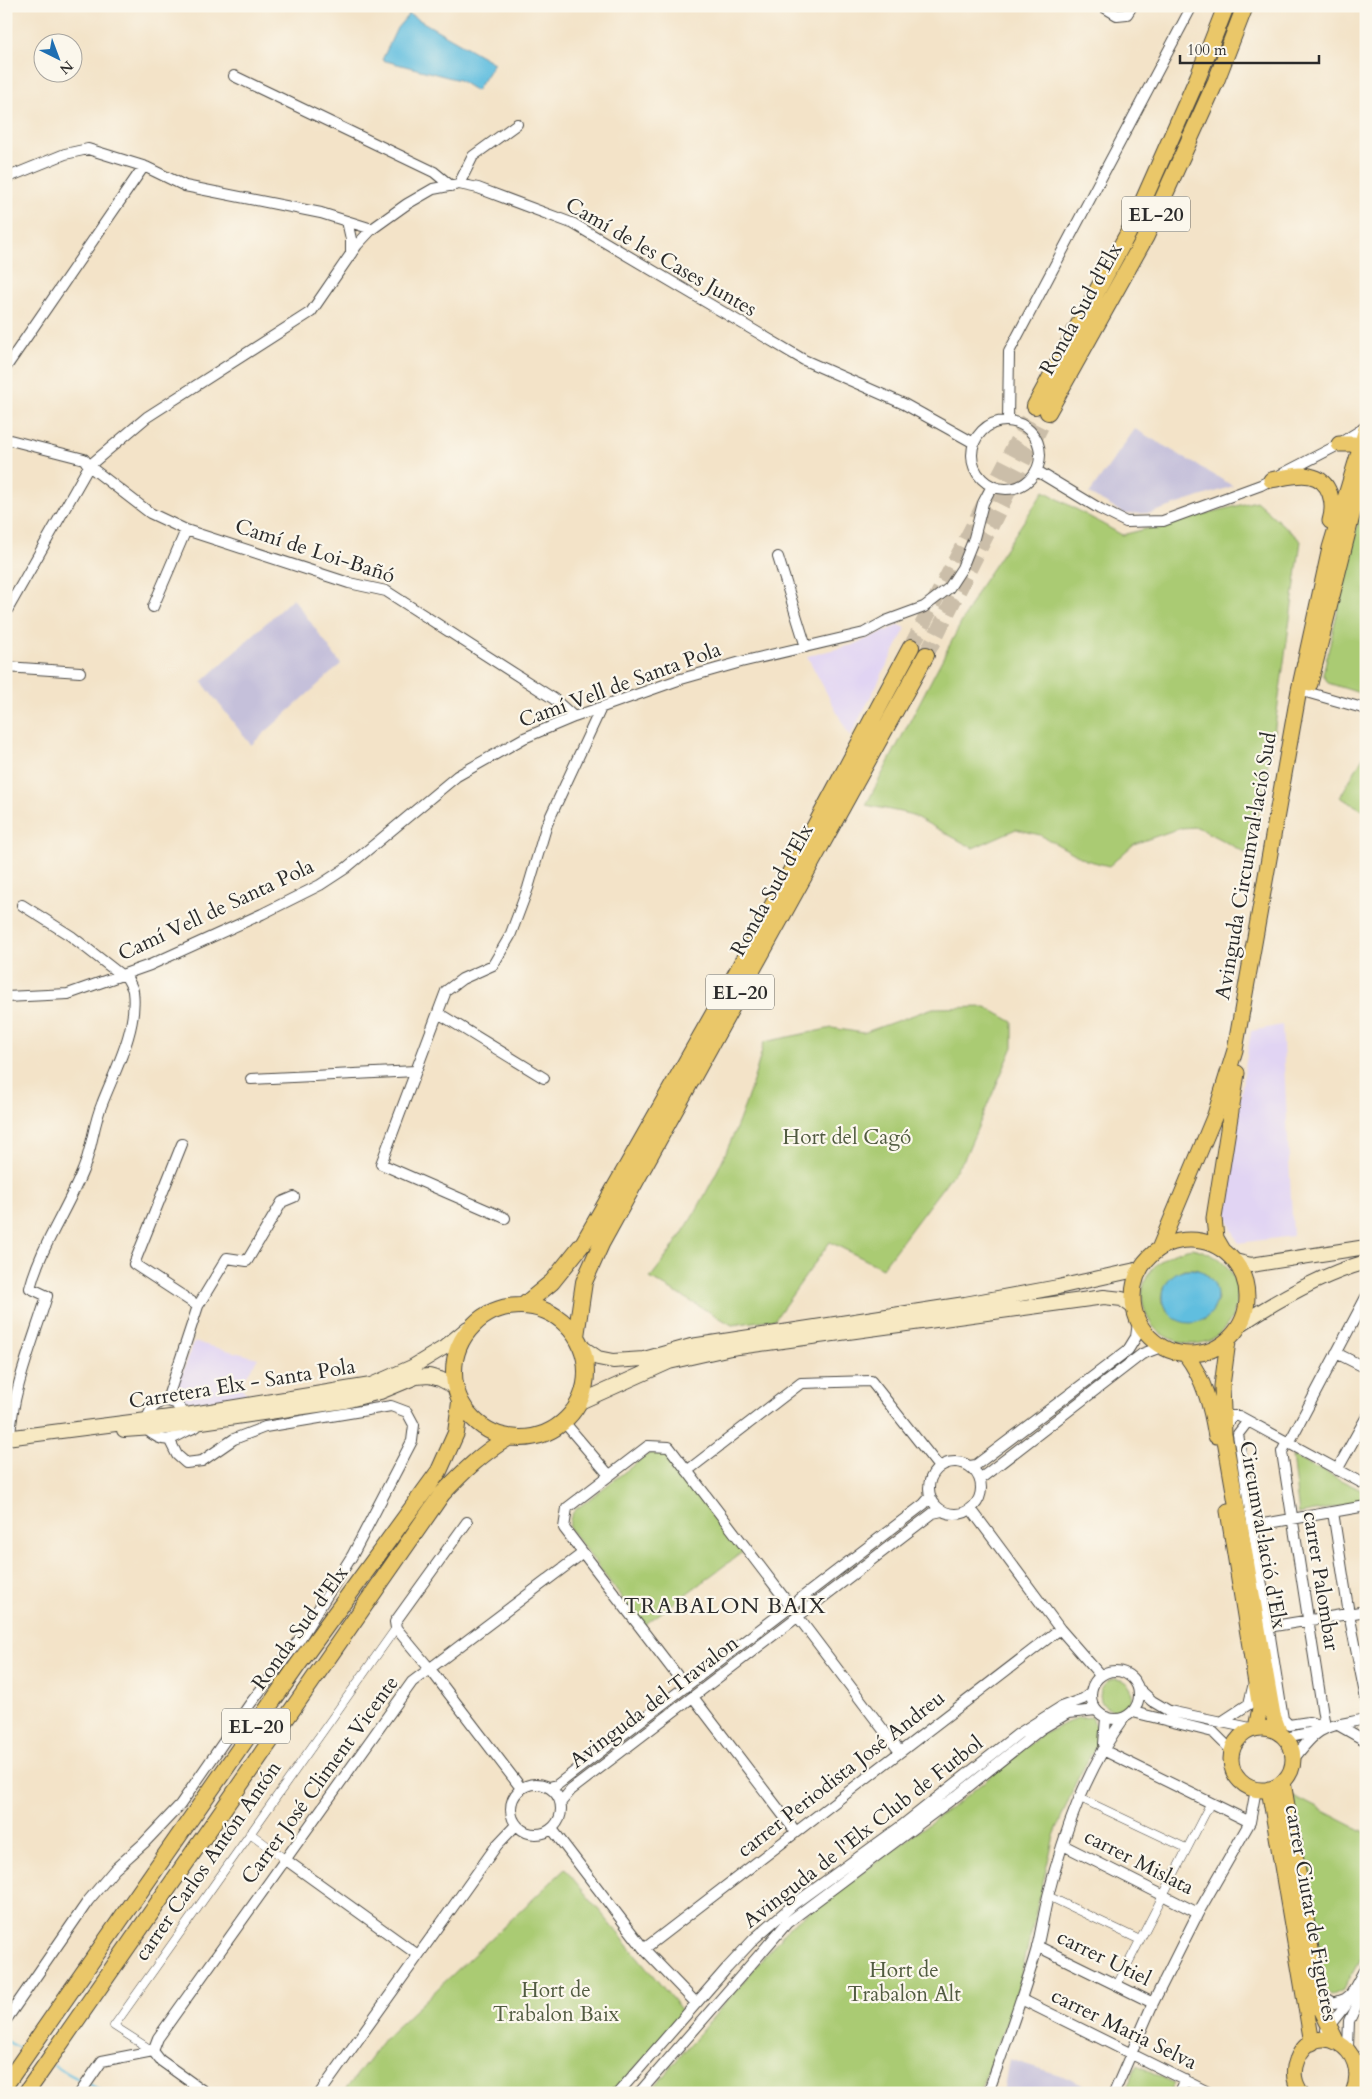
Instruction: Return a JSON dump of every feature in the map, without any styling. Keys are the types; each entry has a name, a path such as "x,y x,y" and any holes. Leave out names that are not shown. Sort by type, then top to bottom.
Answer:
{"highway":[{"name":"Ronda Sud d'Elx","path":"1226,6 1198,77 1132,226 1041,409 1146,236 1216,81 1245,6"},
{"name":"Ronda Sud d'Elx","path":"523,1306 552,1282 584,1242 731,983 911,647"},
{"name":"Ronda Sud d'Elx","path":"579,1342 584,1282 601,1244 926,656"},
{"name":"EL-20","path":"523,1306 544,1310 556,1317 579,1342 586,1366 585,1384 580,1402 564,1422 547,1433 538,1436 508,1438 488,1431 477,1423 458,1394 453,1371 460,1341 468,1328 496,1311 523,1306"},
{"name":"Ronda Sud d'Elx","path":"10,2078 298,1666 439,1471 456,1433 458,1394"},
{"name":"Ronda Sud d'Elx","path":"28,2090 442,1494 468,1466 489,1448 508,1438"}],"main road":[{"name":"Avinguda Circumval·lació Sud","path":"1303,691 1351,518 1364,461 1365,431"},
{"path":"1339,444 1354,444 1364,461"},
{"path":"1351,518 1348,512 1361,456 1364,461"},
{"name":"Avinguda Circumval·lació Sud","path":"1238,1050 1326,568 1364,461"},
{"path":"1271,480 1293,476 1311,476 1322,482 1330,492 1334,507 1325,541 1326,568"},
{"path":"1159,1249 1174,1242 1191,1240 1208,1242 1223,1250 1235,1261 1244,1276 1248,1292 1247,1308 1241,1324 1228,1341 1215,1349 1201,1354 1186,1355 1161,1347 1148,1336 1138,1322 1133,1307 1133,1287 1140,1269 1159,1249 1215,1115 1238,1050"},
{"path":"1223,1250 1216,1238 1214,1218 1238,1050"},
{"path":"1235,1261 1251,1265 1366,1247"},
{"path":"1241,1324 1283,1296 1347,1267 1366,1262"},
{"path":"579,1342 598,1358 613,1361 644,1359 691,1346 965,1304 1058,1287 1140,1269"},
{"path":"580,1402 669,1362 731,1348 1104,1297 1122,1299 1133,1307"},
{"name":"Carretera Elx - Santa Pola","path":"7,1441 128,1430 186,1415 371,1384 412,1367 445,1347 468,1328"},
{"name":"Circumval·lació d'Elx","path":"1228,1341 1222,1386 1224,1434 1273,1714 1282,1736"},
{"name":"Circumval·lació d'Elx","path":"1186,1355 1202,1379 1213,1419 1260,1708 1255,1729"},
{"name":"Carretera Elx - Santa Pola","path":"147,1425 224,1419 344,1401 380,1392 416,1377 429,1376 440,1378 458,1394"},
{"path":"1262,1728 1282,1736 1290,1746 1293,1760 1291,1770 1283,1782 1262,1789 1245,1785 1235,1774 1232,1765 1232,1751 1241,1736 1255,1729 1262,1728"},
{"name":"carrer Ciutat de Figueres","path":"1283,1782 1321,2009 1338,2038 1359,2062 1360,2075 1353,2093"},
{"name":"carrer Ciutat de Figueres","path":"1262,1789 1314,2042"},
{"path":"1301,2093 1294,2077 1294,2067 1299,2054 1314,2042 1338,2038"}],"street":[{"path":"1102,6 1117,15 1127,14 1132,6"},
{"path":"1008,420 1009,352 1192,6"},
{"path":"234,76 434,172 455,185 473,156 517,124"},
{"path":"6,178 65,154 88,149 144,166 185,186 321,213 372,229"},
{"path":"6,367 144,166"},
{"name":"Camí de les Cases Juntes","path":"89,466 147,417 311,312 351,254 372,229 433,189 455,185 478,188 574,224 804,360 856,385 904,404 974,443"},
{"path":"347,221 351,239 351,254"},
{"path":"1008,420 1019,423 1029,429 1036,438 1040,448 1040,460 1037,471 1026,483 1012,489 992,486 977,472 972,458 974,443 987,426 1008,420"},
{"path":"1037,471 1100,509 1126,522 1163,521 1202,508 1271,480 1365,431"},
{"name":"Camí de Loi-Bañó","path":"6,439 84,459 89,466 150,513 186,530 340,580 386,592 554,699 574,717"},
{"path":"6,612 89,466"},
{"name":"Camí Vell de Santa Pola","path":"6,997 68,994 123,975 216,936 320,885 346,868 457,776 524,738 574,717 681,679 864,633 886,621 924,607 949,588 962,568 974,538 983,503 992,486"},
{"path":"153,607 186,530"},
{"path":"778,557 806,647"},
{"path":"6,667 80,672"},
{"path":"1303,691 1366,710"},
{"path":"505,1218 381,1164 446,991 462,979 493,965 510,936 528,888 547,824 601,708"},
{"path":"7,1441 17,1395 47,1296 30,1288 46,1246 83,1169 100,1106 121,1056 132,1019 133,990 123,975 71,936 22,905"},
{"path":"438,1013 544,1078"},
{"path":"250,1079 416,1071"},
{"path":"182,1144 134,1264 198,1306"},
{"path":"166,1400 198,1306 227,1258 247,1260 282,1202 294,1197"},
{"path":"1288,1442 1366,1297"},
{"path":"970,1466 980,1479 980,1498 971,1509 954,1514 942,1511 930,1497 930,1480 939,1467 958,1462 970,1466 976,1465 1128,1350 1136,1337 1138,1322"},
{"path":"980,1479 1142,1354 1161,1347"},
{"path":"1336,1353 1366,1368"},
{"path":"687,1471 802,1383 863,1381 872,1381 939,1467"},
{"path":"186,1415 175,1403 166,1400 156,1404 147,1425 159,1439 170,1441 185,1431 224,1419"},
{"path":"6,2020 88,1902 115,1869 180,1805 250,1704 299,1640 352,1556 412,1442 414,1425 406,1412 391,1406 353,1411 265,1427 234,1439 202,1461 186,1463 177,1456 170,1441"},
{"path":"1224,1434 1226,1423 1231,1416 1239,1416 1366,1485"},
{"path":"1338,1470 1366,1418"},
{"path":"1248,1421 1238,1434 1282,1719 1289,1725 1309,1722 1321,1729"},
{"path":"564,1422 609,1475"},
{"name":"carrer Palombar","path":"1288,1442 1282,1452 1309,1621 1321,1729"},
{"path":"686,1687 564,1528 567,1508 609,1475 648,1446 668,1447 791,1607"},
{"name":"Avinguda del Travalon","path":"549,1787 557,1785 686,1687 924,1504 930,1497"},
{"path":"1252,1526 1366,1506"},
{"path":"971,1509 1060,1629 1100,1675"},
{"name":"Avinguda del Travalon","path":"561,1802 571,1790 798,1616 933,1513 942,1511"},
{"path":"1333,1512 1349,1614 1366,1699"},
{"name":"carrer Carlos Antón Antón","path":"153,2050 114,2026 396,1628 395,1622 467,1522"},
{"name":"Carrer José Climent Vicente","path":"153,2050 158,2038 412,1682 583,1553"},
{"path":"1268,1627 1366,1611"},
{"path":"798,1616 900,1752"},
{"path":"396,1628 430,1669 521,1788"},
{"name":"carrer Periodista José Andreu","path":"644,1949 1060,1629"},
{"path":"1124,1718 1106,1718 1096,1710 1090,1693 1100,1675 1109,1671 1119,1670 1129,1674 1136,1681 1140,1690 1152,1702 1169,1711 1255,1729"},
{"path":"1223,1721 1249,1704 1254,1676"},
{"path":"988,2093 1021,1999 1037,1946 1048,1896 1078,1797 1103,1750 1124,1718 1133,1712 1139,1702 1140,1690"},
{"name":"Avinguda de l'Elx Club de Futbol","path":"618,2093 755,1938 794,1904 904,1824 1018,1734 1061,1707 1083,1699 1090,1693"},
{"path":"693,1697 796,1832"},
{"name":"Avinguda de l'Elx Club de Futbol","path":"639,2093 787,1923 959,1794 1041,1729 1068,1713 1096,1710"},
{"path":"1133,1712 1214,1732 1232,1751"},
{"path":"1103,1750 1106,1718"},
{"path":"1282,1736 1366,1719"},
{"path":"1338,1725 1366,1741"},
{"path":"1293,1760 1321,1729"},
{"path":"1103,1750 1250,1822"},
{"path":"536,1783 549,1787 558,1795 561,1802 560,1818 552,1829 536,1834 524,1832 511,1815 510,1806 514,1796 521,1788 536,1783"},
{"path":"1114,2093 1153,2003 1198,1913 1250,1822 1262,1789"},
{"path":"1078,1797 1186,1848"},
{"path":"1117,1985 1210,1804"},
{"path":"320,2093 497,1845 516,1824"},
{"path":"552,1829 644,1949 696,2003"},
{"path":"250,1833 418,1955"},
{"name":"carrer Mislata","path":"1063,1845 1198,1913"},
{"path":"1048,1896 1140,1940"},
{"name":"carrer Utiel","path":"1037,1946 1153,2003"},
{"path":"1338,2038 1353,1991 1366,1968"},
{"path":"1338,2038 1349,2021 1366,1984"},
{"path":"1319,1994 1334,2003 1345,1999 1353,1991"},
{"name":"carrer Maria Selva","path":"1021,1999 1210,2093"},
{"path":"80,2093 102,2061 153,2050 160,2060 206,2093"},
{"path":"1179,2093 1185,2080"}],"shaded area":[{"path":"1135,429 1233,486 1151,513 1125,514 1089,494"},
{"path":"293,598 341,664 251,745 202,682"},
{"path":"899,625 906,628 850,737 807,656 853,645"},
{"path":"1282,1025 1293,1236 1238,1243 1227,1217 1227,1196 1251,1031"},
{"path":"194,1342 258,1358 240,1386 248,1395 190,1403 175,1393"},
{"path":"1009,2059 1063,2076 1100,2093 1003,2093"}],"green space":[{"path":"1366,487 1366,695 1328,683 1323,674"},
{"path":"1044,491 1122,535 1256,501 1301,541 1274,733 1250,855 1197,827 1180,828 1134,844 1109,866 1086,860 1040,835 1016,829 973,848 910,814 866,805 981,585"},
{"path":"1366,752 1366,812 1340,797"},
{"name":"Hort del Cagó","path":"986,1007 1013,1022 1013,1047 964,1159 882,1268 830,1242 775,1319 732,1325 650,1278 687,1225 719,1166 745,1104 764,1042 832,1028 863,1033 933,1008"},
{"path":"1192,1248 1217,1258 1232,1273 1237,1292 1235,1310 1226,1327 1212,1339 1194,1344 1174,1340 1160,1333 1150,1322 1144,1308 1142,1296 1144,1284 1149,1273 1156,1264 1178,1251","holes":["1183,1269 1196,1269 1208,1275 1218,1298 1213,1311 1204,1320 1167,1312 1162,1300 1164,1287"]},
{"path":"658,1450 669,1454 744,1551 643,1626 570,1529 570,1521 575,1510 648,1454"},
{"path":"1292,1456 1361,1490 1363,1502 1299,1514"},
{"path":"1116,1679 1122,1680 1127,1684 1131,1689 1131,1701 1127,1706 1122,1710 1116,1711 1110,1710 1105,1706 1101,1701 1100,1695 1101,1689 1105,1684 1110,1680"},
{"name":"Hort de Trabalon Alt","path":"1092,1717 1100,1738 1076,1782 1054,1836 1015,2001 979,2093 649,2093 791,1925 964,1798 1041,1735 1077,1718"},
{"path":"1292,1795 1366,1833 1366,1949 1343,1990 1331,1996 1323,1988"},
{"name":"Hort de Trabalon Baix","path":"565,1869 684,2013 613,2093 343,2093 385,2038"},
{"path":"1137,2065 1174,2083 1169,2093 1123,2093"}],"water":[{"path":"409,14 494,63 476,91 459,80 382,60 397,28"},
{"path":"1185,1269 1195,1269 1205,1273 1213,1281 1217,1296 1213,1311 1205,1319 1195,1323 1185,1323 1175,1319 1167,1311 1163,1301 1163,1291 1167,1281 1175,1273"}],"waterway":[{"path":"6,2041 22,2049"},
{"path":"54,2066 84,2082"},
{"path":"89,2084 106,2093"}],"tunnel":[{"path":"911,647 1035,406"},
{"path":"926,655 1048,412"}],"district":[{"name":"TRABALON BAIX","path":"725,1606"}]}
